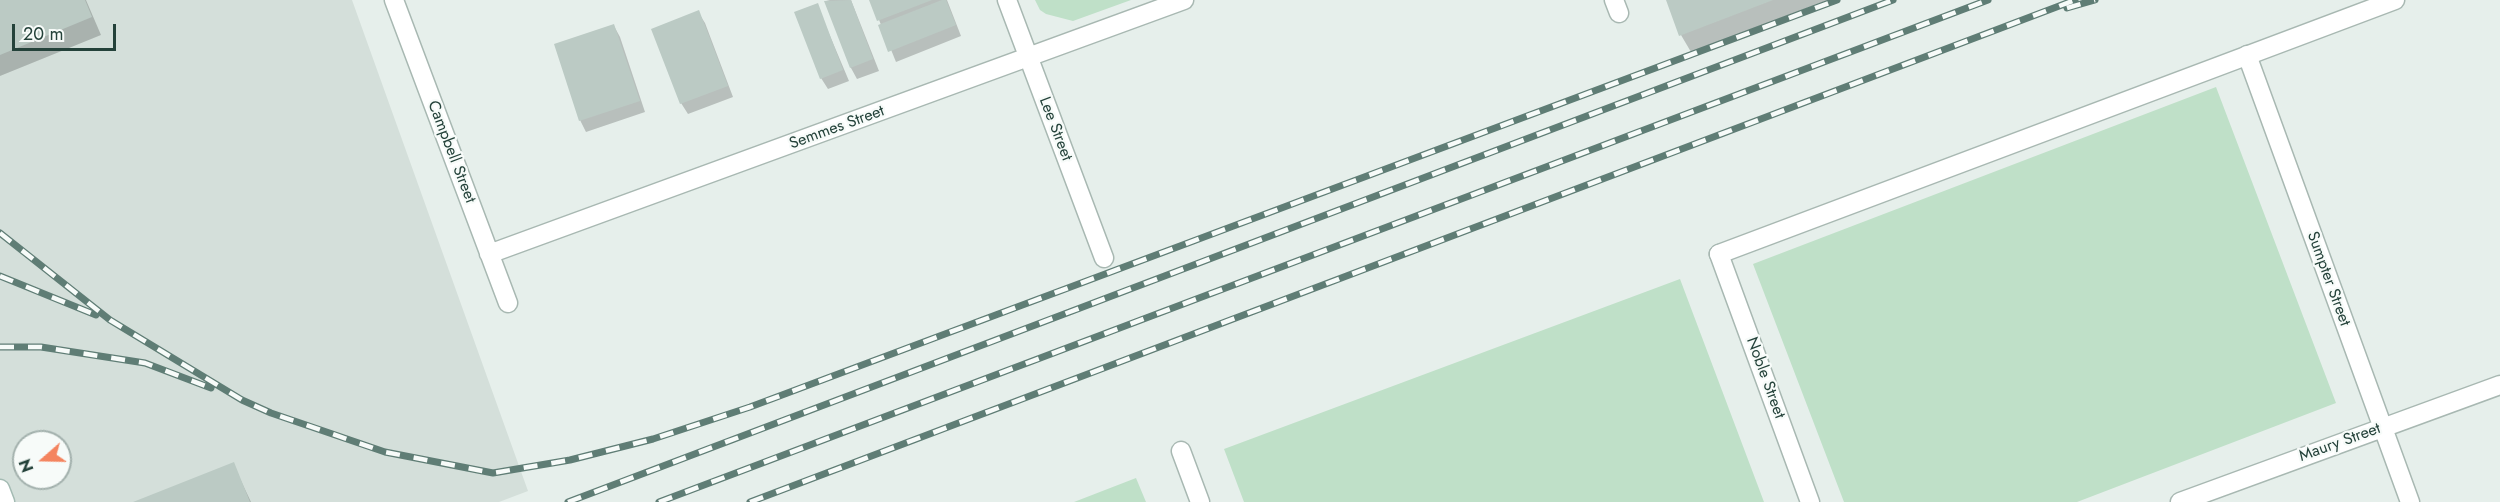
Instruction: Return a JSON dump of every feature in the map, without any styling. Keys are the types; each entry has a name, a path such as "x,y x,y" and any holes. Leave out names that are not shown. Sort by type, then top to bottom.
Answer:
{"street":[{"name":"Campbell Street","path":"394,0 508,303"},
{"name":"Lee Street","path":"1007,0 1104,258"},
{"name":"Semmes Street","path":"489,254 1184,0"},
{"path":"2247,55 2395,0"},
{"name":"Noble Street","path":"1810,502 1719,254 2247,55"},
{"name":"Sumpter Street","path":"2247,55 2410,502"},
{"name":"Maury Street","path":"2180,502 2500,385"},
{"path":"1181,451 1200,502"},
{"path":"0,489 5,502"}],"shaded area":[{"path":"0,0 352,0 528,491 499,502 0,502"}],"green space":[{"path":"1035,0 1131,0 1073,21 1046,14 1040,10"},
{"path":"2216,87 2336,403 2077,502 1844,502 1753,264"},
{"path":"1680,279 1764,502 1244,502 1224,449"},
{"path":"1136,478 1146,502 1074,502"}],"building":[{"path":"0,0 85,0 92,17 0,55"},
{"path":"851,0 873,59 850,68 824,1"},
{"path":"869,0 932,0 877,21"},
{"path":"946,0 956,25 888,52 878,25"},
{"path":"1666,0 1773,0 1679,36"},
{"path":"818,3 843,70 820,79 794,12"},
{"path":"699,10 728,86 680,104 651,29"},
{"path":"614,24 640,101 579,121 554,44"},
{"path":"234,462 250,502 133,502"}],"railway":[{"path":"0,233 110,320 242,400 271,413 385,452 493,473 570,460 653,439 750,407 1837,0"},
{"path":"568,502 1893,0"},
{"path":"659,502 1988,0"},
{"path":"750,502 2075,0"},
{"path":"2067,8 2095,0"},
{"path":"0,276 96,315"},
{"path":"0,347 41,347 145,363 211,388"}]}
